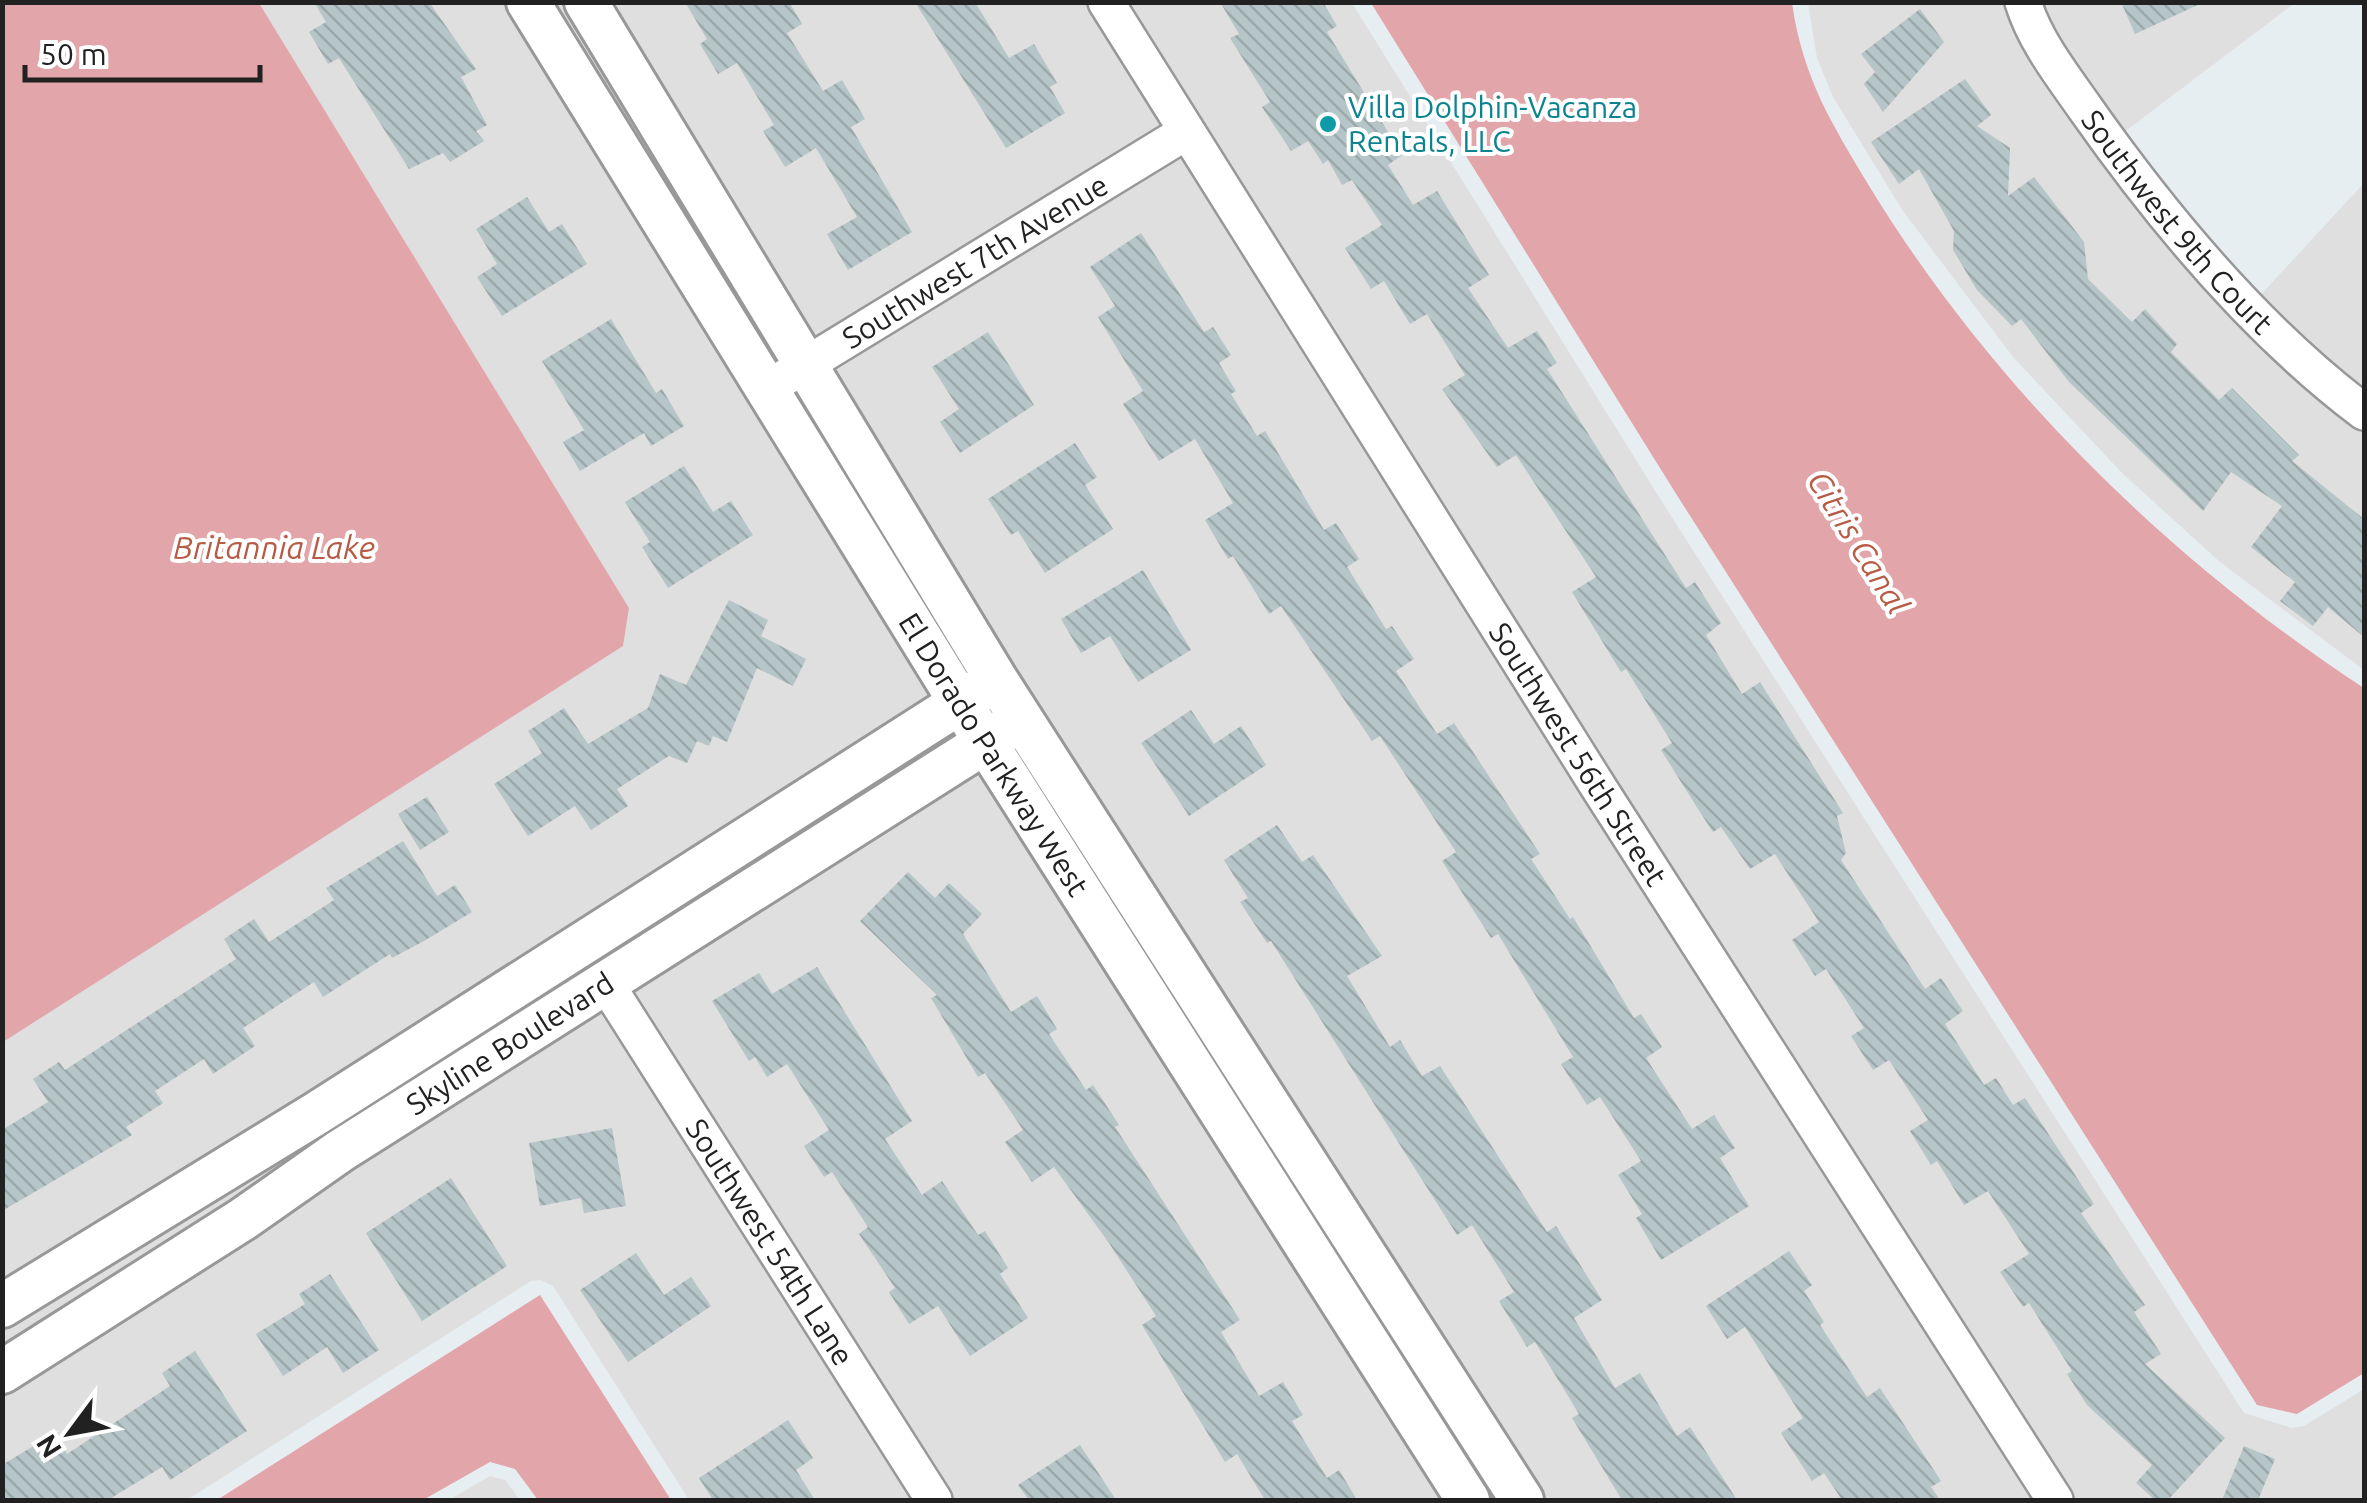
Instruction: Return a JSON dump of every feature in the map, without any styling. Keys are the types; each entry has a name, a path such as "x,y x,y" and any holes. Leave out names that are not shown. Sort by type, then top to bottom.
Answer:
{"street":[{"name":"El Dorado Parkway West","path":"528,2 960,702 1468,1500"},
{"name":"El Dorado Parkway West","path":"586,2 996,680 1522,1500"},
{"name":"Southwest 56th Street","path":"1106,2 2055,1500"},
{"name":"Southwest 9th Court","path":"2024,2 2030,22 2056,66 2158,206 2262,320 2364,412"},
{"name":"Southwest 7th Avenue","path":"766,389 1186,132"},
{"name":"Skyline Boulevard","path":"2,1306 996,680"},
{"name":"Skyline Boulevard","path":"2,1372 605,982 1021,719"},
{"path":"581,944 605,982"},
{"name":"Southwest 54th Lane","path":"605,982 934,1500"}],"shaded area":[{"path":"259,3 509,3 936,697 3,1287 2,1042 623,646 629,608"},
{"path":"550,3 564,3 973,676 967,679"},
{"path":"607,3 1352,3 1659,497 2244,1413 2292,1428 2304,1426 2364,1389 2364,1500 1543,1500 1103,814"},
{"path":"1808,3 2295,3 2103,148 2255,301 2364,183 2364,670 2220,562 2122,473 2013,357 1903,211 1833,97 1817,58"},
{"path":"1015,743 1500,1500 1490,1500 1010,746"},
{"path":"980,767 1447,1500 689,1500 553,1286 541,1280 531,1281 187,1500 3,1500 3,1392 349,1165"},
{"path":"574,968 581,978 3,1353 3,1326"},
{"path":"490,1476 505,1480 520,1500 449,1500"}],"water":[{"name":"Britannia Lake","path":"3,2 259,3 629,608 623,646 3,1042"},
{"name":"Citris Canal","path":"1371,3 1792,3 1804,55 1832,122 1919,262 1972,333 2090,466 2155,527 2292,638 2364,688 2364,1373 2297,1414 2257,1405 1673,489"},
{"path":"540,1295 671,1500 538,1500 515,1469 490,1462 423,1500 217,1500"}],"building":[{"path":"314,2 429,2 476,69 461,77 487,125 476,131 484,141 450,162 443,153 409,169 339,58 328,64 309,32 326,22"},
{"path":"685,2 789,2 802,24 787,33 823,91 842,80 865,119 851,127 912,232 848,270 827,234 857,217 816,148 785,167 763,131 774,125 737,63 718,74 700,44 707,39"},
{"path":"915,2 975,2 1009,58 1034,44 1057,83 1050,87 1065,113 1006,148"},
{"path":"1220,2 1323,2 1337,26 1327,32 1402,155 1388,165 1413,205 1437,191 1489,275 1468,288 1508,348 1537,331 1557,363 1547,369 1686,588 1695,582 1721,623 1706,635 1742,694 1760,682 1843,813 1837,816 1846,853 1841,860 1925,989 1941,978 1963,1011 1945,1024 1984,1085 1996,1078 2013,1105 2025,1098 2094,1204 2081,1213 2145,1305 2134,1312 2161,1354 2145,1364 2225,1438 2168,1500 2155,1500 2136,1483 2152,1465 2087,1405 2067,1374 2072,1371 2029,1303 2023,1307 2000,1272 2029,1254 1988,1191 1964,1205 1937,1161 1931,1165 1910,1131 1928,1120 1889,1060 1873,1070 1851,1036 1864,1028 1826,969 1815,976 1792,940 1819,922 1775,854 1750,869 1721,827 1713,832 1698,809 1661,750 1672,743 1626,669 1621,672 1572,592 1596,577 1516,455 1497,467 1442,389 1465,375 1427,314 1410,324 1384,281 1371,289 1345,248 1382,225 1352,180 1342,185 1328,160 1323,164 1308,141 1291,151 1262,107 1270,102 1230,38 1239,34"},
{"path":"2121,2 2204,2 2135,34"},
{"path":"1920,9 1944,42 1883,112 1864,84 1875,72 1861,54"},
{"path":"1965,79 1991,115 1977,126 2010,148 2008,196 2034,177 2084,242 2088,279 2132,322 2145,309 2177,344 2171,352 2219,400 2232,388 2299,455 2292,461 2364,519 2364,637 2328,607 2313,626 2280,601 2295,582 2251,547 2282,506 2231,472 2203,511 2069,382 2021,319 2012,326 1977,290 1953,250 1954,231 1919,169 1899,184 1871,142"},
{"path":"527,197 549,232 562,224 587,264 502,316 477,277 497,264 476,229"},
{"path":"1141,233 1204,332 1213,327 1231,355 1219,363 1236,391 1231,394 1257,436 1265,431 1324,530 1336,523 1359,559 1347,567 1386,629 1392,626 1414,659 1396,671 1437,734 1454,723 1540,854 1531,859 1570,919 1573,917 1634,1018 1641,1014 1662,1047 1646,1058 1692,1129 1714,1115 1735,1148 1720,1158 1749,1206 1661,1260 1636,1218 1642,1214 1618,1175 1641,1161 1600,1097 1587,1105 1561,1064 1573,1057 1498,934 1491,938 1442,861 1456,852 1380,736 1372,741 1281,606 1269,614 1233,556 1228,559 1205,520 1233,503 1195,439 1159,461 1123,404 1143,391 1098,317 1115,306 1090,267"},
{"path":"611,319 656,393 662,389 684,426 651,446 644,433 580,471 563,442 584,430 542,361"},
{"path":"988,332 1034,405 960,453 940,422 959,409 932,367"},
{"path":"1075,443 1097,477 1085,485 1113,529 1045,573 1018,531 1011,535 988,499"},
{"path":"684,466 713,512 731,501 753,535 668,588 642,547 650,542 625,502"},
{"path":"1143,570 1191,650 1138,682 1110,636 1081,653 1061,619"},
{"path":"729,600 768,620 761,636 806,659 793,686 757,668 727,742 713,736 709,746 697,741 687,763 669,756 617,789 628,806 591,830 575,806 528,836 494,784 542,753 528,731 564,708 588,744 648,708 660,674 686,685"},
{"path":"1191,710 1214,744 1241,726 1266,765 1189,816 1141,743"},
{"path":"427,797 449,832 420,850 398,814"},
{"path":"1277,825 1302,862 1313,855 1382,956 1347,976 1390,1047 1400,1040 1422,1076 1440,1066 1547,1232 1556,1226 1602,1300 1574,1318 1615,1388 1640,1373 1677,1436 1690,1427 1737,1500 1622,1500 1572,1418 1579,1414 1535,1342 1527,1347 1499,1301 1514,1292 1472,1225 1457,1235 1271,941 1267,943 1240,902 1248,898 1224,860"},
{"path":"403,841 437,896 455,885 472,912 392,958 390,954 323,997 314,982 243,1028 255,1046 213,1074 204,1059 155,1091 163,1103 126,1127 132,1135 2,1211 2,1130 48,1102 33,1079 59,1062 65,1070 236,959 224,939 254,919 269,942 334,900 326,888"},
{"path":"908,872 935,898 949,883 982,914 963,934 1011,1012 1037,996 1057,1029 1049,1034 1086,1090 1093,1085 1119,1125 1115,1127 1240,1320 1221,1332 1259,1396 1283,1382 1303,1415 1292,1421 1327,1478 1339,1470 1357,1500 1265,1500 1237,1454 1225,1462 1142,1325 1156,1316 1109,1243 1054,1167 1032,1182 1005,1142 1023,1130 985,1073 978,1077 931,998 937,995 860,921"},
{"path":"817,967 912,1121 885,1139 922,1195 942,1181 978,1235 985,1231 1008,1268 1000,1274 1028,1318 970,1356 938,1306 909,1324 889,1292 895,1288 859,1234 868,1227 832,1172 824,1177 804,1146 829,1130 787,1064 767,1077 755,1057 749,1061 712,1001 759,973 772,994"},
{"path":"612,1128 626,1206 584,1213 581,1198 540,1206 529,1143"},
{"path":"451,1178 507,1266 422,1321 366,1233"},
{"path":"1789,1251 1812,1285 1804,1291 1824,1322 1820,1325 1867,1397 1880,1388 1941,1481 1931,1487 1940,1500 1842,1500 1824,1473 1812,1481 1781,1433 1803,1418 1745,1327 1727,1339 1706,1306"},
{"path":"636,1253 664,1295 691,1277 711,1306 628,1362 580,1290"},
{"path":"330,1274 379,1350 343,1373 327,1347 283,1376 256,1334 305,1304 299,1294"},
{"path":"195,1351 247,1431 170,1480 162,1467 108,1500 2,1500 2,1465 55,1433 67,1454 170,1386 162,1373"},
{"path":"788,1420 813,1458 796,1470 815,1500 713,1500 699,1478"},
{"path":"1080,1445 1116,1500 1029,1500 1018,1485"},
{"path":"2244,1446 2275,1459 2258,1500 2222,1500"}],"place":[{"name":"Villa Dolphin-Vacanza Rentals, LLC","path":"1328,124"}]}
